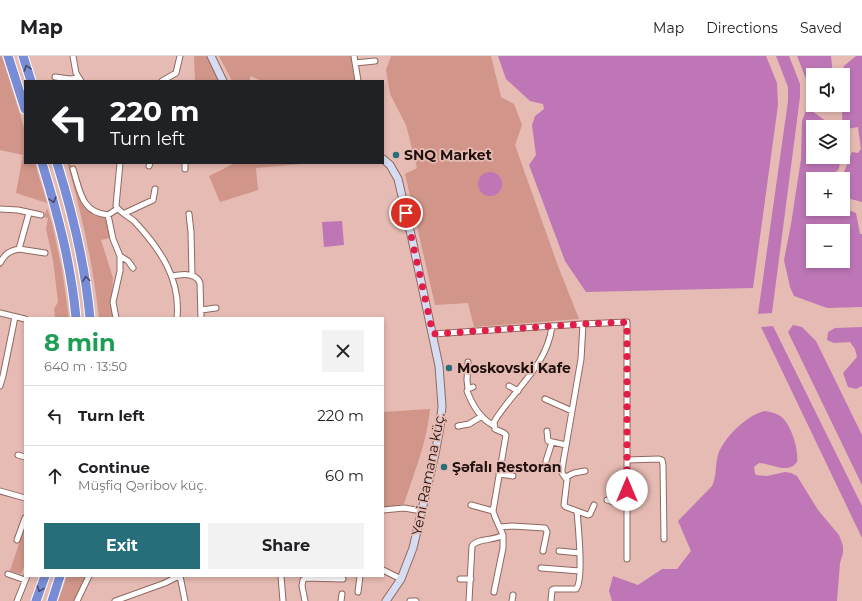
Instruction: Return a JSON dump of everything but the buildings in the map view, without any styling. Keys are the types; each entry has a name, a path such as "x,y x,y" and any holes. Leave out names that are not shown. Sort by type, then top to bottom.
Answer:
{"highway":[{"path":"8,56 24,106"},
{"path":"23,56 31,80"},
{"path":"42,164 62,230 76,317"},
{"path":"57,164 76,227 84,269 90,317"},
{"path":"36,601 45,577"},
{"path":"52,601 60,577"}],"street":[{"path":"73,56 76,73 80,80"},
{"path":"164,80 176,73 180,56"},
{"path":"211,56 223,80"},
{"path":"354,56 358,80"},
{"path":"355,63 375,61"},
{"path":"55,77 80,80"},
{"name":"Yeni Ramana küç.","path":"384,160 390,166 398,179 412,239 433,334 441,384 442,414 413,548 400,579 386,601"},
{"path":"117,209 116,204 120,164"},
{"path":"73,169 84,200 89,209 95,213 108,215 117,209"},
{"path":"125,213 153,200 155,190"},
{"path":"0,209 18,210 40,215"},
{"path":"117,209 130,216 154,244 164,259 172,276 177,295 177,317"},
{"path":"19,249 29,213"},
{"path":"189,214 192,275"},
{"path":"108,215 113,239 120,256 120,271 113,302 116,317"},
{"path":"0,263 4,256 11,250 19,249 46,253"},
{"path":"120,256 128,261 133,268"},
{"path":"172,276 192,275 198,279 200,282 202,317"},
{"path":"202,310 216,308"},
{"path":"0,313 24,319"},
{"path":"0,386 15,317"},
{"path":"433,334 627,322 627,558"},
{"path":"583,324 582,358 562,473 567,480 564,505 566,508 588,515 590,514 594,505"},
{"path":"493,425 495,420 533,371 544,352 551,334 552,326"},
{"path":"468,362 466,380 470,388 468,394 476,409 482,416 493,425 495,429 506,435 493,511 500,527 503,548 494,592"},
{"path":"509,386 518,392"},
{"path":"545,399 572,411"},
{"path":"458,426 469,424 482,416"},
{"path":"547,431 548,441 566,446"},
{"path":"546,461 552,442"},
{"path":"18,455 24,457"},
{"path":"627,460 662,460 664,465 664,539"},
{"path":"566,477 574,473 585,471"},
{"path":"499,474 514,476"},
{"path":"0,491 24,498"},
{"path":"607,500 627,506"},
{"path":"471,505 493,511"},
{"path":"384,510 404,508 422,511"},
{"path":"550,601 552,590 578,588 580,553 577,511"},
{"path":"17,540 24,521"},
{"path":"500,527 512,526 545,528 547,532 543,551"},
{"path":"469,601 472,546 474,543 491,540 502,535"},
{"path":"559,551 580,553"},
{"path":"541,568 580,571"},
{"path":"384,571 400,579"},
{"path":"8,574 26,578 17,601"},
{"path":"77,601 89,577"},
{"path":"115,601 178,577"},
{"path":"180,577 185,601"},
{"path":"281,577 283,601"},
{"path":"358,592 360,577"},
{"path":"305,601 302,586 303,580 306,578 343,579"},
{"path":"460,579 471,579"},
{"path":"341,601 342,594"},
{"path":"410,601 416,600"}],"shaded area":[{"path":"0,56 2,56 24,128 24,164 35,164 47,203 16,193 23,155 0,150"},
{"path":"194,56 208,56 220,80 195,80"},
{"path":"219,56 352,56 356,80 259,80 251,76 249,80 231,80"},
{"path":"391,56 491,56 501,97 514,104 522,125 515,145 558,266 579,319 474,327 468,303 435,305 405,174 417,168 406,125 390,94 386,70"},
{"path":"498,56 766,56 777,83 778,105 753,288 586,292 565,261 529,165 536,155 532,125 535,116 544,109 543,104 530,101 506,79"},
{"path":"776,56 789,56 800,84 800,97 772,313 758,314 788,101 788,87"},
{"path":"797,56 831,56 832,68 806,68 806,79"},
{"path":"856,56 862,56 862,202 850,199 850,172 844,172 847,164 850,164 852,152 858,153 861,149 858,127 850,128 850,120 842,120 842,112 850,112 850,68 843,68"},
{"path":"806,110 806,112 813,112 824,120 806,120 806,164 839,164 839,169 835,172 806,172 806,216 850,216 850,211 856,213 860,234 862,234 862,307 827,308 794,296 790,287 784,260 801,159 802,121"},
{"path":"67,164 71,164 74,184 83,205 93,214 105,218 110,238 101,240 113,278 111,305 114,317 99,317 94,279"},
{"path":"233,164 302,164 256,168 258,190 220,202 209,176"},
{"path":"485,172 495,172 502,179 502,189 495,196 485,196 478,189 478,179"},
{"path":"47,208 52,223 62,269 69,317 55,317 54,309 58,302 53,260 46,229 48,218 44,217"},
{"path":"342,221 344,245 324,247 322,222"},
{"path":"793,325 802,327 816,341 862,435 862,485 788,332"},
{"path":"773,326 862,506 862,538 761,327"},
{"path":"862,327 862,386 856,389 848,387 843,373 857,357 855,349 850,342 834,343 827,340 828,332 835,328"},
{"path":"430,409 423,445 404,504 384,508 384,412"},
{"path":"765,411 778,415 788,424 797,451 797,462 789,468 759,463 754,467 755,473 756,475 767,476 785,472 797,476 818,510 839,535 843,546 843,553 840,563 837,601 612,601 609,591 613,576 638,585 662,569 677,569 691,551 678,521 712,486 715,478 718,455 725,441 744,422 758,413"},
{"path":"24,528 24,566 21,574 10,571"},
{"path":"67,577 86,577 75,601 58,601"}],"place":[{"name":"SNQ Market","path":"396,155"},
{"name":"Moskovski Kafe","path":"449,368"},
{"name":"Şəfalı Restoran","path":"444,467"}],"route":[{"path":"406,213 433,334 627,322 627,490"}]}
